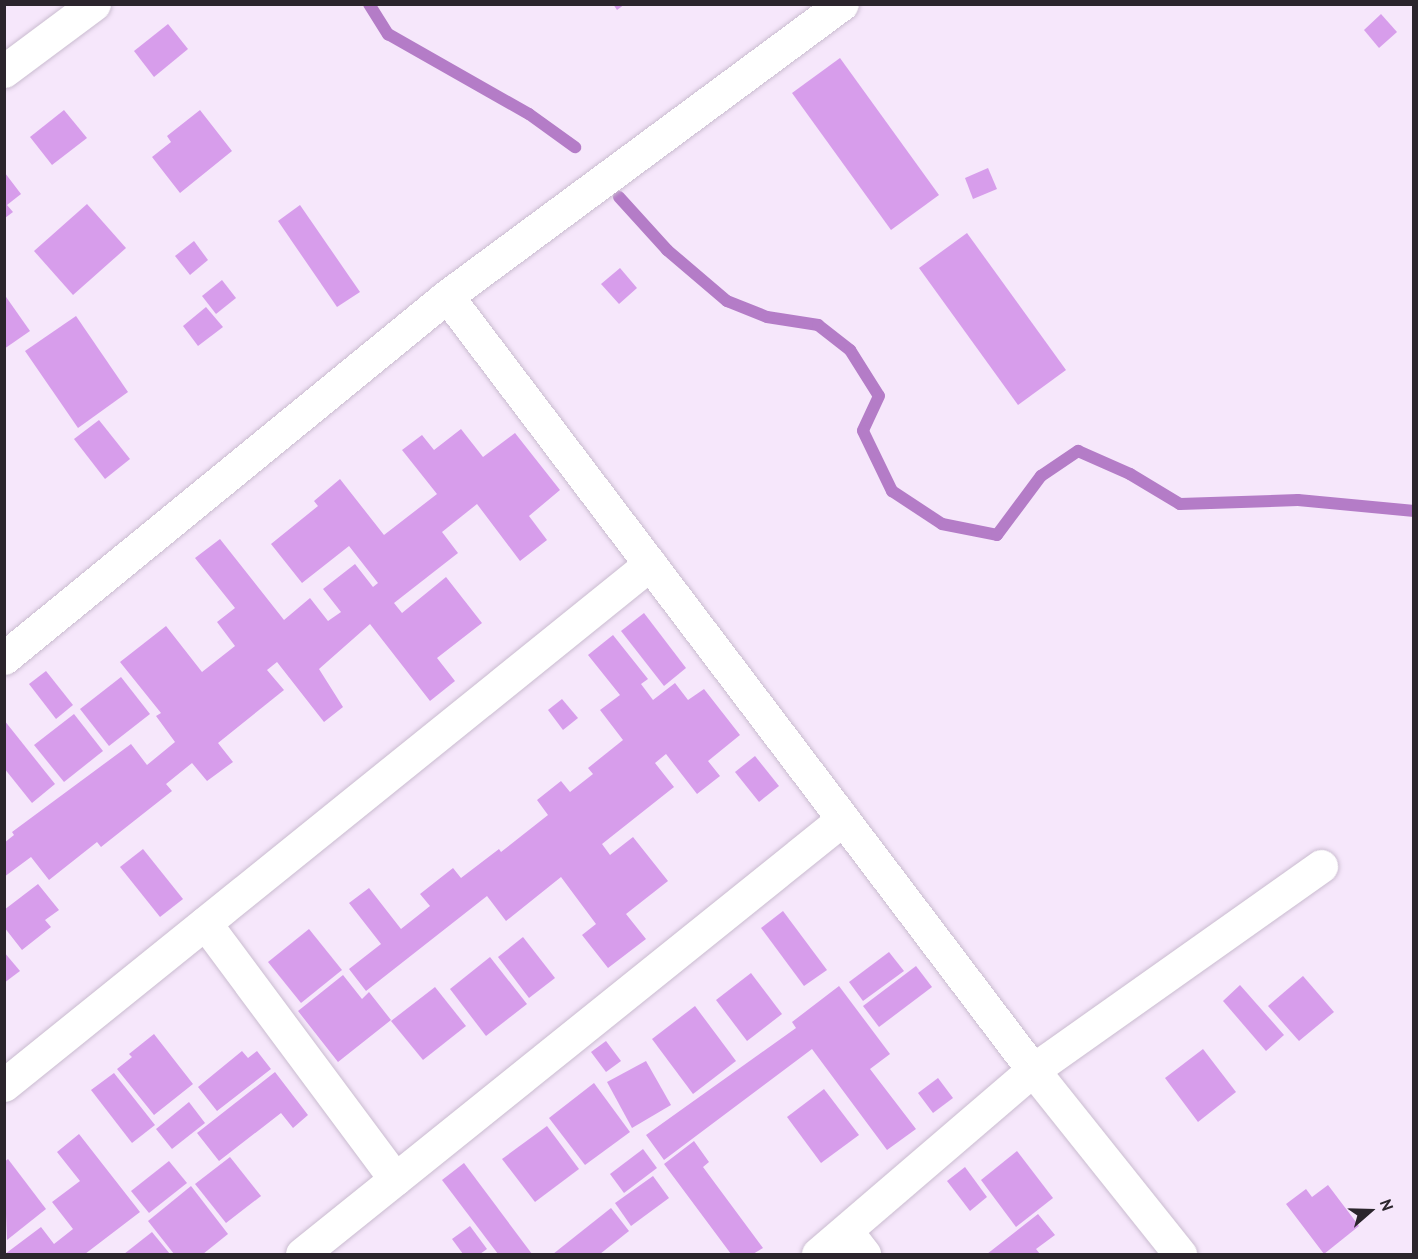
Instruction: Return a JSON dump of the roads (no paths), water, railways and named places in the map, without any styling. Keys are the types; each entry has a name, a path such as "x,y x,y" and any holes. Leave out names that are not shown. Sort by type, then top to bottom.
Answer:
{"street":[{"path":"4,71 94,4"},
{"path":"4,658 447,296 842,4"},
{"path":"447,296 1033,1070 1180,1254"},
{"path":"4,1084 650,564"},
{"path":"302,1254 843,819"},
{"path":"818,1254 855,1243 1033,1070 1321,866"},
{"path":"205,923 395,1179"}],"waterway":[{"path":"369,4 388,34 529,114 575,147"},
{"path":"619,197 667,250 727,301 767,317 818,325 850,350 879,396 863,431 892,491 942,524 997,535 1041,476 1078,451 1130,474 1180,504 1298,500 1414,511"}]}
